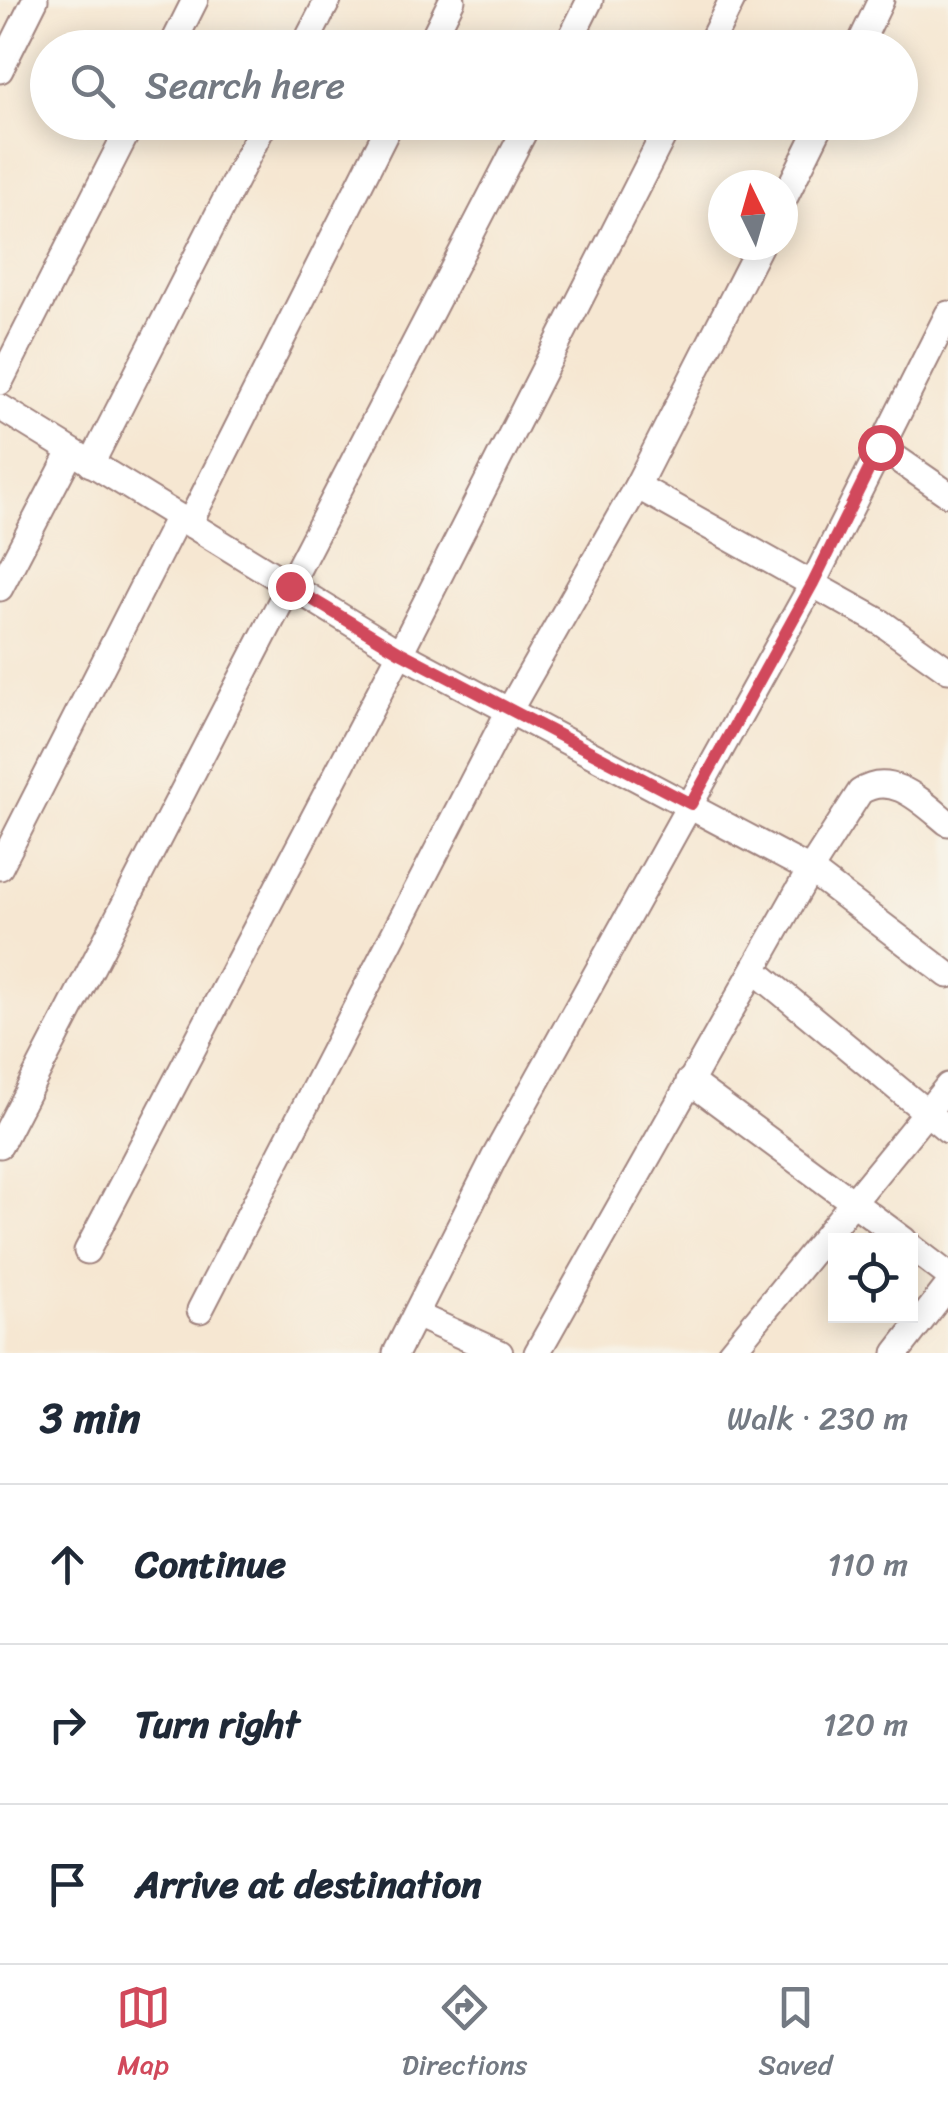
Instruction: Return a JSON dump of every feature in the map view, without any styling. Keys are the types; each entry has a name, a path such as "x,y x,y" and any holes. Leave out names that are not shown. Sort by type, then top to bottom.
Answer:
{"street":[{"path":"0,70 36,0"},
{"path":"180,30 195,0"},
{"path":"313,30 328,0"},
{"path":"437,30 452,0"},
{"path":"575,30 590,0"},
{"path":"717,30 732,0"},
{"path":"867,30 881,0"},
{"path":"0,382 123,140"},
{"path":"0,588 81,458 255,140"},
{"path":"0,867 383,140"},
{"path":"0,1145 520,140"},
{"path":"87,1251 400,652 661,140"},
{"path":"798,171 813,140"},
{"path":"200,1310 510,709 637,486 752,260"},
{"path":"396,1353 494,1158 813,583 880,447 944,330"},
{"path":"0,407 400,652 810,870 948,975"},
{"path":"880,447 948,494"},
{"path":"637,486 882,623 948,670"},
{"path":"537,1353 810,870 860,792 882,782 908,792 948,823"},
{"path":"754,970 948,1130"},
{"path":"690,1081 895,1233"},
{"path":"730,1353 948,1086"},
{"path":"918,1252 948,1274"},
{"path":"896,1353 948,1286"},
{"path":"416,1315 500,1353"}],"route":[{"path":"290,586 400,652 691,804 813,583 880,447"}]}
